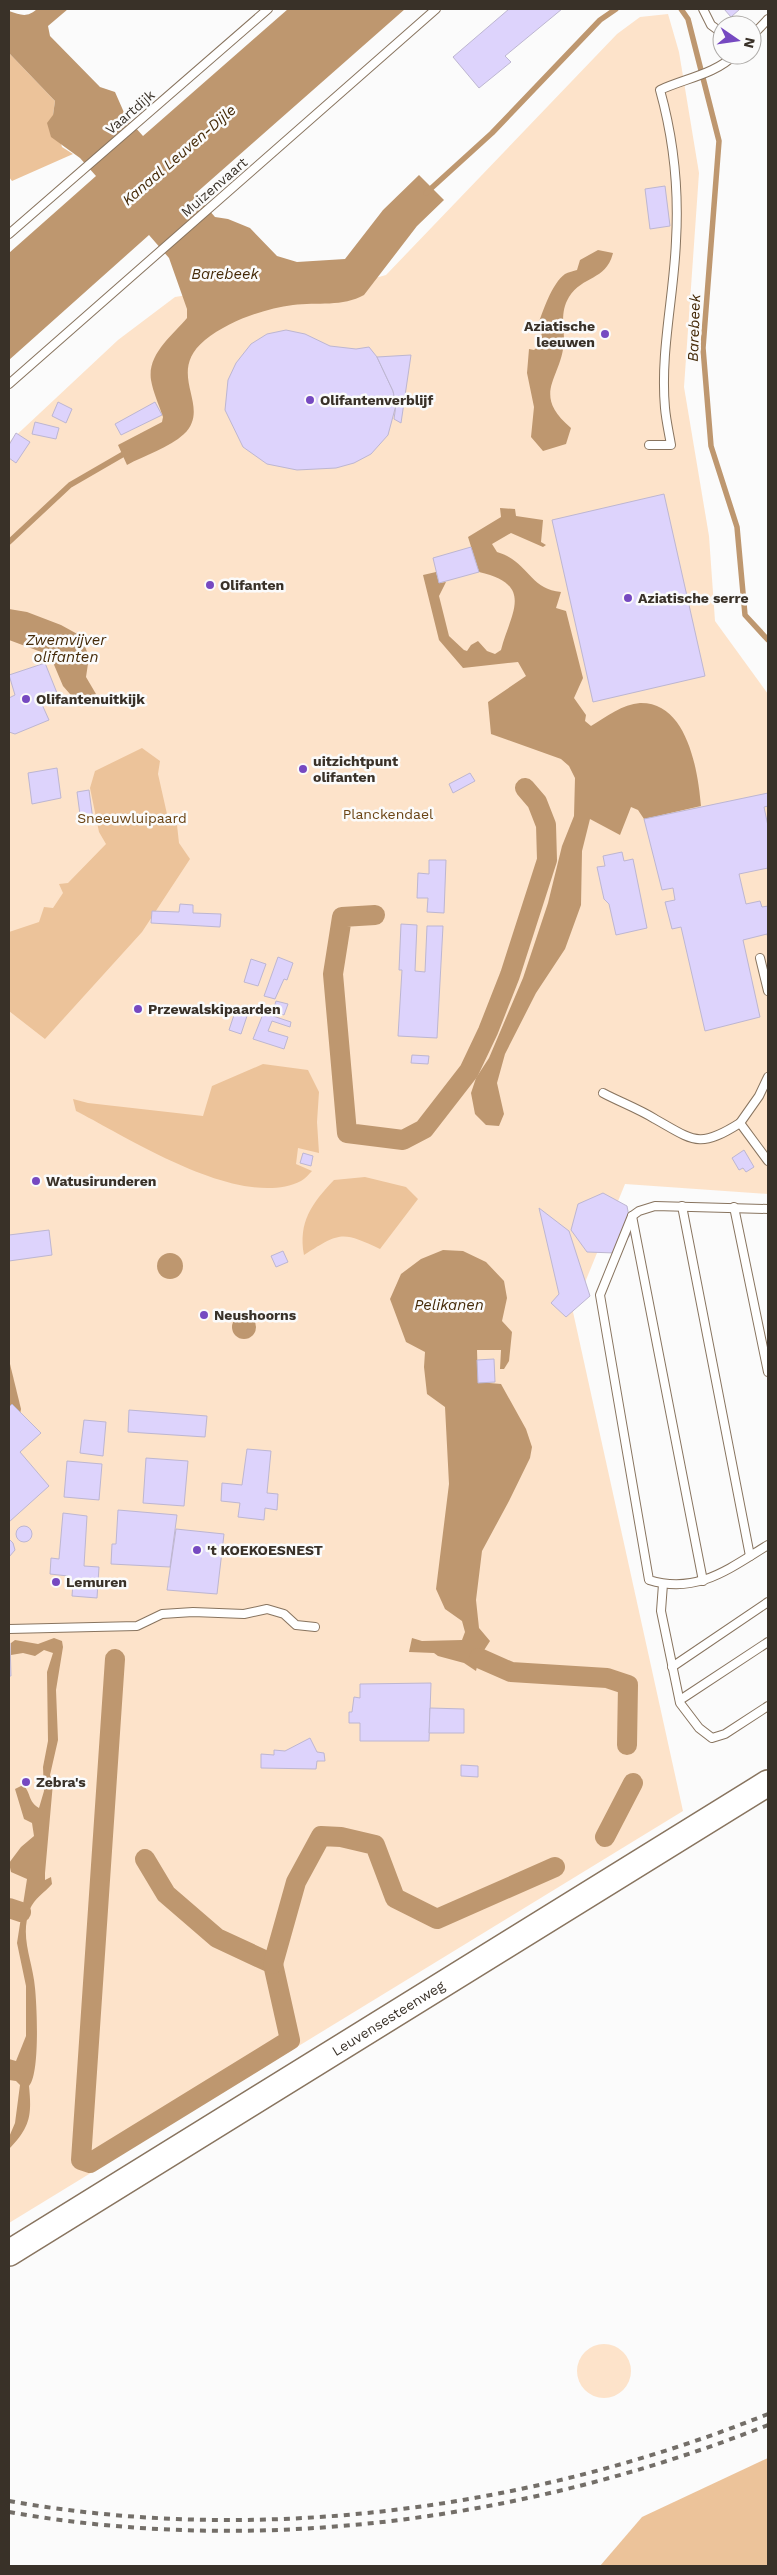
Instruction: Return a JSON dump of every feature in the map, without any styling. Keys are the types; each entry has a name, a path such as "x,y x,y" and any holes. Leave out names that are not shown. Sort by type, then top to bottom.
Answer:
{"main road":[{"name":"Leuvensesteenweg","path":"9,2253 768,1783"}],"lane":[{"name":"Vaartdijk","path":"9,234 268,9"},
{"name":"Muizenvaart","path":"9,384 436,9"},
{"path":"703,9 712,26"},
{"path":"649,445 672,445 665,408 665,366 676,240 676,166 671,128 660,90 722,65"},
{"path":"760,958 768,991"},
{"path":"603,1094 654,1118 690,1139 705,1140 715,1137 740,1123 759,1096 768,1077"},
{"path":"740,1123 768,1161"},
{"path":"768,1209 655,1206 639,1211 632,1216 600,1295 649,1580 663,1584 703,1581 715,1578 768,1545"},
{"path":"682,1206 750,1556"},
{"path":"734,1207 768,1372"},
{"path":"632,1216 703,1581"},
{"path":"663,1584 661,1610 680,1700 699,1728 712,1738 725,1734 768,1706"},
{"path":"672,1667 768,1602"},
{"path":"9,1629 137,1626 162,1614 193,1612 244,1614 267,1609 284,1614 296,1625 316,1627"},
{"path":"680,1700 768,1642"}],"green space":[{"name":"Planckendael","path":"668,14 679,52 699,173 684,387 709,536 715,621 768,694 768,1194 625,1184 573,1312 683,1811 9,2223 9,442 118,340 175,297 238,287 296,300 386,275 617,34 640,17"},
{"path":"9,53 55,101 53,115 62,147 73,154 12,181 9,177"},
{"name":"Sneeuwluipaard","path":"142,748 160,761 158,774 167,814 177,825 179,843 190,859 142,932 45,1039 9,1011 9,932 39,922 44,907 53,908 63,893 59,884 68,883 106,844 99,832 90,788 95,771"},
{"path":"263,1064 308,1070 319,1092 317,1122 319,1153 298,1148 296,1164 312,1171 301,1181 276,1188 248,1187 217,1179 186,1167 155,1153 76,1111 73,1099 88,1103 203,1116 212,1086"},
{"path":"365,1177 406,1187 418,1199 380,1249 357,1239 341,1237 334,1238 304,1255 303,1233 305,1223 308,1214 319,1197 334,1180"},
{"path":"604,2344 614,2346 623,2352 629,2361 631,2371 629,2381 623,2390 614,2396 604,2398 594,2396 585,2390 579,2381 577,2371 579,2361 585,2352 594,2346"},
{"path":"768,2458 768,2566 600,2566 642,2517"}],"water":[{"name":"Kanaal Leuven-Dijle","path":"37,9 68,9 48,26 50,36 100,87 115,92 126,117 143,136 288,9 405,9 195,194 215,217 228,219 250,228 277,256 297,262 345,259 383,210 419,175 444,200 417,226 364,295 339,303 293,305 270,309 235,322 205,340 194,353 188,365 188,377 194,412 192,423 178,439 127,465 118,445 162,422 163,417 151,380 153,362 162,346 187,318 187,309 169,258 149,235 9,360 9,253 96,176 80,158 51,137 47,123 53,115 55,101 9,53 9,11 24,15 30,14"},
{"path":"598,250 613,253 605,269 575,290 566,303 563,313 564,341 562,354 551,386 552,405 559,416 571,428 566,444 543,451 531,437 534,407 527,373 529,349 534,350 540,345 542,331 537,328 548,299 560,278 569,272 577,270 580,260"},
{"path":"500,508 515,509 516,516 543,520 541,542 546,545 543,547 511,533 492,544 497,552 516,562 542,586 561,592 556,608 566,611 583,678 574,698 586,715 585,721 591,726 621,708 640,703 656,706 669,714 680,726 693,758 701,806 644,819 638,810 631,807 620,835 590,819 582,851 581,905 565,949 536,993 505,1054 497,1083 504,1114 499,1126 486,1125 475,1114 471,1093 476,1078 489,1058 523,978 548,903 562,846 574,816 575,778 569,766 561,759 491,734 488,702 526,676 518,662 463,668 439,640 423,575 436,572 439,583 446,582 439,596 449,636 467,651 471,645 478,641 487,651 495,654 501,650 513,612 515,602 513,592 507,584 479,572 468,537 501,517"},
{"name":"Zwemvijver olifanten","path":"9,609 27,612 61,625 81,636 89,657 86,677 96,694 77,702 63,686 52,660 44,653 9,640"},
{"name":"Pelikanen","path":"443,1250 463,1251 486,1262 504,1281 507,1298 502,1321 512,1332 509,1361 504,1369 500,1369 501,1350 477,1350 478,1382 501,1384 526,1429 532,1447 530,1458 482,1551 476,1600 479,1628 490,1641 479,1658 476,1671 464,1663 438,1656 434,1653 409,1652 412,1638 422,1641 462,1640 465,1632 462,1621 445,1609 436,1589 449,1484 445,1407 427,1394 424,1367 425,1352 406,1342 390,1299 401,1274 421,1259"},
{"path":"170,1253 179,1257 183,1266 179,1275 170,1279 161,1275 157,1266 161,1257"},
{"path":"244,1315 253,1318 256,1327 253,1336 244,1339 235,1336 232,1327 235,1318"},
{"path":"9,1360 21,1409 17,1431 9,1444"},
{"path":"54,1638 62,1641 63,1647 56,1690 58,1740 50,1775 53,1783 45,1873 45,1880 51,1877 52,1884 34,1902 27,1919 26,1939 36,1997 35,2068 29,2086 30,2113 28,2120 21,2134 9,2149 9,2137 15,2123 20,2085 16,2081 9,2080 9,2059 16,2061 26,2036 26,1986 17,1943 27,1879 11,1872 9,1863 21,1847 34,1836 32,1823 24,1819 15,1789 23,1785 35,1806 39,1808 44,1791 43,1767 48,1741 47,1672 53,1653 44,1650 35,1656 23,1653 11,1655 11,1643 15,1640 38,1644"}],"building":[{"path":"509,9 562,9 505,56 511,62 479,88 453,57"},
{"path":"724,9 740,9 733,15 729,15"},
{"path":"665,186 670,226 650,229 645,189"},
{"name":"Olifantenverblijf","path":"286,330 305,334 330,346 356,349 369,347 377,357 393,391 396,405 388,435 371,454 354,463 336,468 297,470 267,464 243,447 225,410 228,380 236,363 251,344 267,334"},
{"path":"411,355 401,423 394,419 396,405 393,391 377,357"},
{"path":"58,402 72,409 66,423 52,416"},
{"path":"155,402 162,415 121,435 115,424"},
{"path":"35,422 59,428 56,439 32,434"},
{"path":"16,433 30,442 16,463 9,458 9,445"},
{"name":"Aziatische serre","path":"664,494 705,676 593,702 552,520"},
{"path":"471,547 479,572 439,583 433,558"},
{"name":"Olifantenuitkijk","path":"45,663 57,693 40,700 49,720 15,734 9,732 9,698 15,695 9,675"},
{"path":"57,768 61,798 32,804 28,773"},
{"path":"470,773 475,781 453,793 449,784"},
{"path":"89,790 93,820 81,822 77,792"},
{"path":"768,793 768,806 764,807 768,826 768,868 739,874 746,904 760,901 762,907 768,906 768,939 767,934 743,940 760,1017 705,1031 681,927 672,929 665,902 675,900 673,888 662,890 644,819"},
{"path":"622,852 624,861 633,859 647,928 616,935 609,904 604,899 597,867 605,866 603,856"},
{"path":"429,860 446,860 444,913 427,912 428,898 417,898 418,873 429,874"},
{"path":"180,904 193,905 193,913 221,914 220,927 151,923 152,911 179,912"},
{"path":"401,924 417,925 415,971 425,972 427,926 443,926 437,1038 398,1036 402,970 399,970"},
{"path":"278,957 293,963 287,980 284,979 275,999 264,996"},
{"path":"251,959 266,964 258,986 244,982"},
{"path":"276,1001 288,1004 284,1015 273,1011"},
{"path":"236,1009 248,1013 241,1034 229,1030"},
{"path":"265,1009 273,1012 273,1016 291,1022 290,1027 272,1021 268,1031 288,1037 284,1049 253,1039"},
{"path":"412,1055 429,1056 428,1064 411,1063"},
{"path":"744,1150 754,1167 746,1172 743,1168 739,1170 732,1158"},
{"path":"303,1153 313,1156 311,1166 300,1163"},
{"path":"603,1193 627,1206 632,1233 615,1253 587,1252 571,1230 578,1204"},
{"path":"539,1208 569,1231 590,1296 566,1317 551,1303 559,1294"},
{"path":"49,1230 52,1255 9,1261 9,1235"},
{"path":"283,1251 288,1262 276,1267 271,1256"},
{"path":"494,1359 495,1382 478,1383 477,1360"},
{"path":"12,1404 41,1433 20,1452 49,1486 9,1522 9,1407"},
{"path":"129,1410 207,1416 205,1437 128,1432"},
{"path":"84,1420 106,1422 103,1456 80,1453"},
{"path":"247,1449 271,1451 267,1493 278,1494 277,1510 265,1508 264,1520 238,1517 240,1503 221,1501 222,1483 242,1485"},
{"path":"146,1458 188,1461 184,1506 143,1503"},
{"path":"67,1461 102,1464 99,1500 64,1497"},
{"path":"118,1510 177,1515 170,1567 111,1564 112,1544 116,1544"},
{"path":"63,1513 87,1516 84,1566 99,1567 97,1598 72,1596 73,1583 68,1576 50,1574 51,1558 59,1559"},
{"path":"21,1526 27,1526 32,1531 30,1540 21,1542 16,1537 16,1531"},
{"name":"'t KOEKOESNEST","path":"176,1529 224,1534 217,1594 167,1590"},
{"path":"9,1539 13,1543 15,1550 9,1557"},
{"path":"10,1643 11,1676 9,1676"},
{"path":"431,1683 429,1741 360,1741 360,1723 349,1723 349,1712 352,1712 354,1697 360,1698 360,1684"},
{"path":"430,1708 464,1709 464,1733 429,1733"},
{"path":"310,1738 317,1752 324,1753 325,1761 317,1761 316,1769 261,1768 261,1754 274,1755 274,1750 285,1751"},
{"path":"461,1765 478,1766 478,1777 461,1776"}],"waterway":[{"name":"Barebeek","path":"426,193 492,133 600,20 616,9"},
{"name":"Barebeek","path":"681,9 688,19 719,141 703,348 711,446 737,527 745,615 768,640"},
{"path":"9,542 70,485 127,452"},
{"path":"375,915 342,917 333,974 347,1133 403,1140 424,1129 469,1071 488,1031 510,975 547,860 546,825 537,802 525,788"},
{"path":"479,1658 511,1672 607,1678 628,1685 627,1745"},
{"path":"115,1659 81,2160 90,2163 290,2040 273,1964 217,1938 166,1894 145,1859"},
{"path":"605,1837 633,1783"},
{"path":"273,1964 296,1882 321,1836 341,1837 375,1845 395,1898 437,1919 555,1867"},
{"path":"9,1908 21,1912"}],"railway":[{"path":"9,2501 104,2514 201,2520 298,2518 394,2510 490,2495 585,2474 677,2447 768,2414"},
{"path":"9,2512 104,2525 201,2531 298,2529 394,2521 490,2506 585,2485 677,2458 768,2425"}],"place":[{"name":"Aziatische leeuwen","path":"605,334"},
{"name":"Olifantenverblijf","path":"310,400"},
{"name":"Olifanten","path":"210,585"},
{"name":"Aziatische serre","path":"628,598"},
{"name":"Olifantenuitkijk","path":"26,699"},
{"name":"uitzichtpunt olifanten","path":"303,769"},
{"name":"Przewalskipaarden","path":"138,1009"},
{"name":"Watusirunderen","path":"36,1181"},
{"name":"Neushoorns","path":"204,1315"},
{"name":"'t KOEKOESNEST","path":"197,1550"},
{"name":"Lemuren","path":"56,1582"},
{"name":"Zebra's","path":"26,1782"}]}
